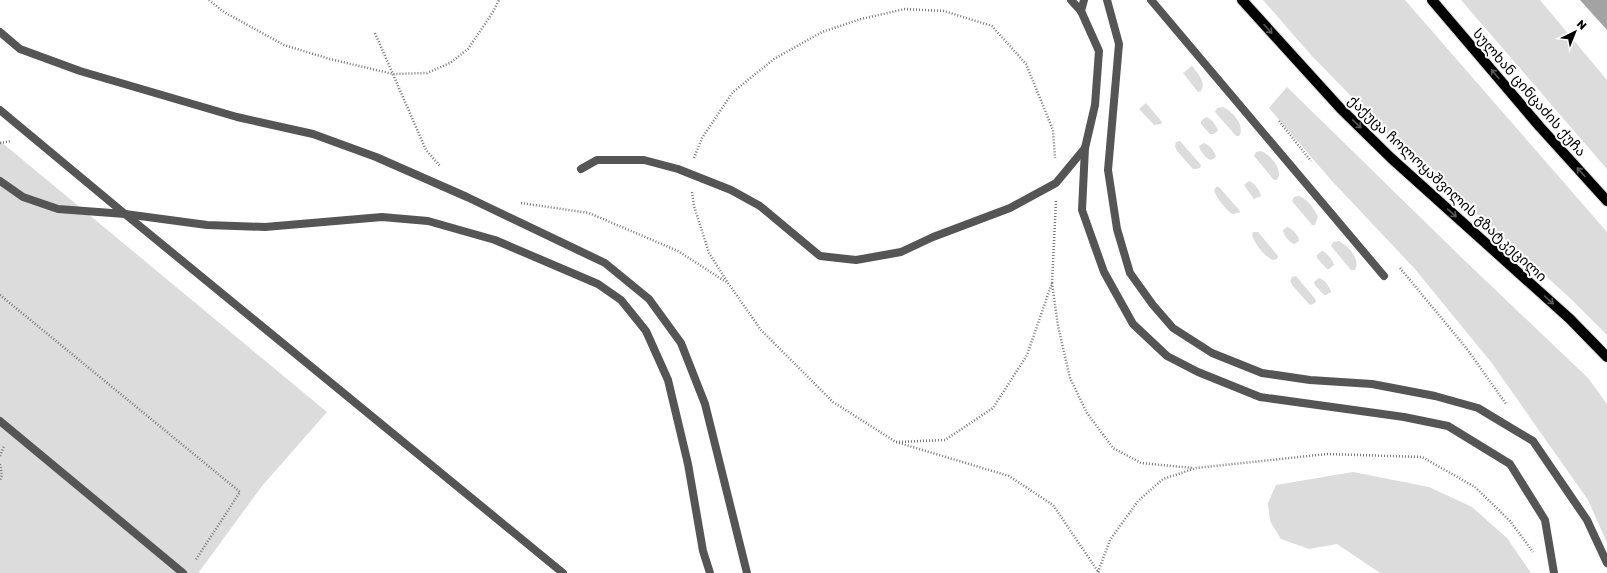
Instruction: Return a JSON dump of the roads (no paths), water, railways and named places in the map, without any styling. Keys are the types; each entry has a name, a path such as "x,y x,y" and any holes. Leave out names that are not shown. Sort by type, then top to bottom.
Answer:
{"main road":[{"name":"ქაქუცა ჩოლოყაშვილის გზატკეცილი","path":"1242,0 1302,67 1358,126 1391,158 1570,319 1607,357"},
{"name":"სულხან ცინცაძის ქუჩა","path":"1432,0 1540,127 1607,201"}],"lane":[{"path":"1071,0 1081,11 1099,51 1095,105 1085,148 1082,210 1104,272 1133,324 1167,356 1198,372 1260,397 1404,417 1448,426 1510,464 1545,520 1554,573"},
{"path":"1081,11 1084,0"},
{"path":"1107,0 1119,44 1108,170 1117,229 1130,273 1173,328 1212,353 1262,373 1310,380 1372,384 1435,396 1478,408 1533,441 1587,520 1607,562"},
{"path":"1152,0 1384,276"},
{"path":"0,32 20,49 80,71 237,117 313,134 376,158 467,197 605,262 649,298 681,344 705,404 747,573"},
{"path":"0,110 563,573"},
{"path":"581,169 597,160 644,160 688,174 731,190 760,206 820,256 856,260 901,252 933,237 1010,208 1056,183 1085,148"},
{"path":"0,181 22,197 58,209 125,214 207,226 265,227 382,217 428,221 495,240 598,284 621,300 646,330 668,380 688,464 703,550 710,573"},
{"path":"0,421 183,573"}]}
